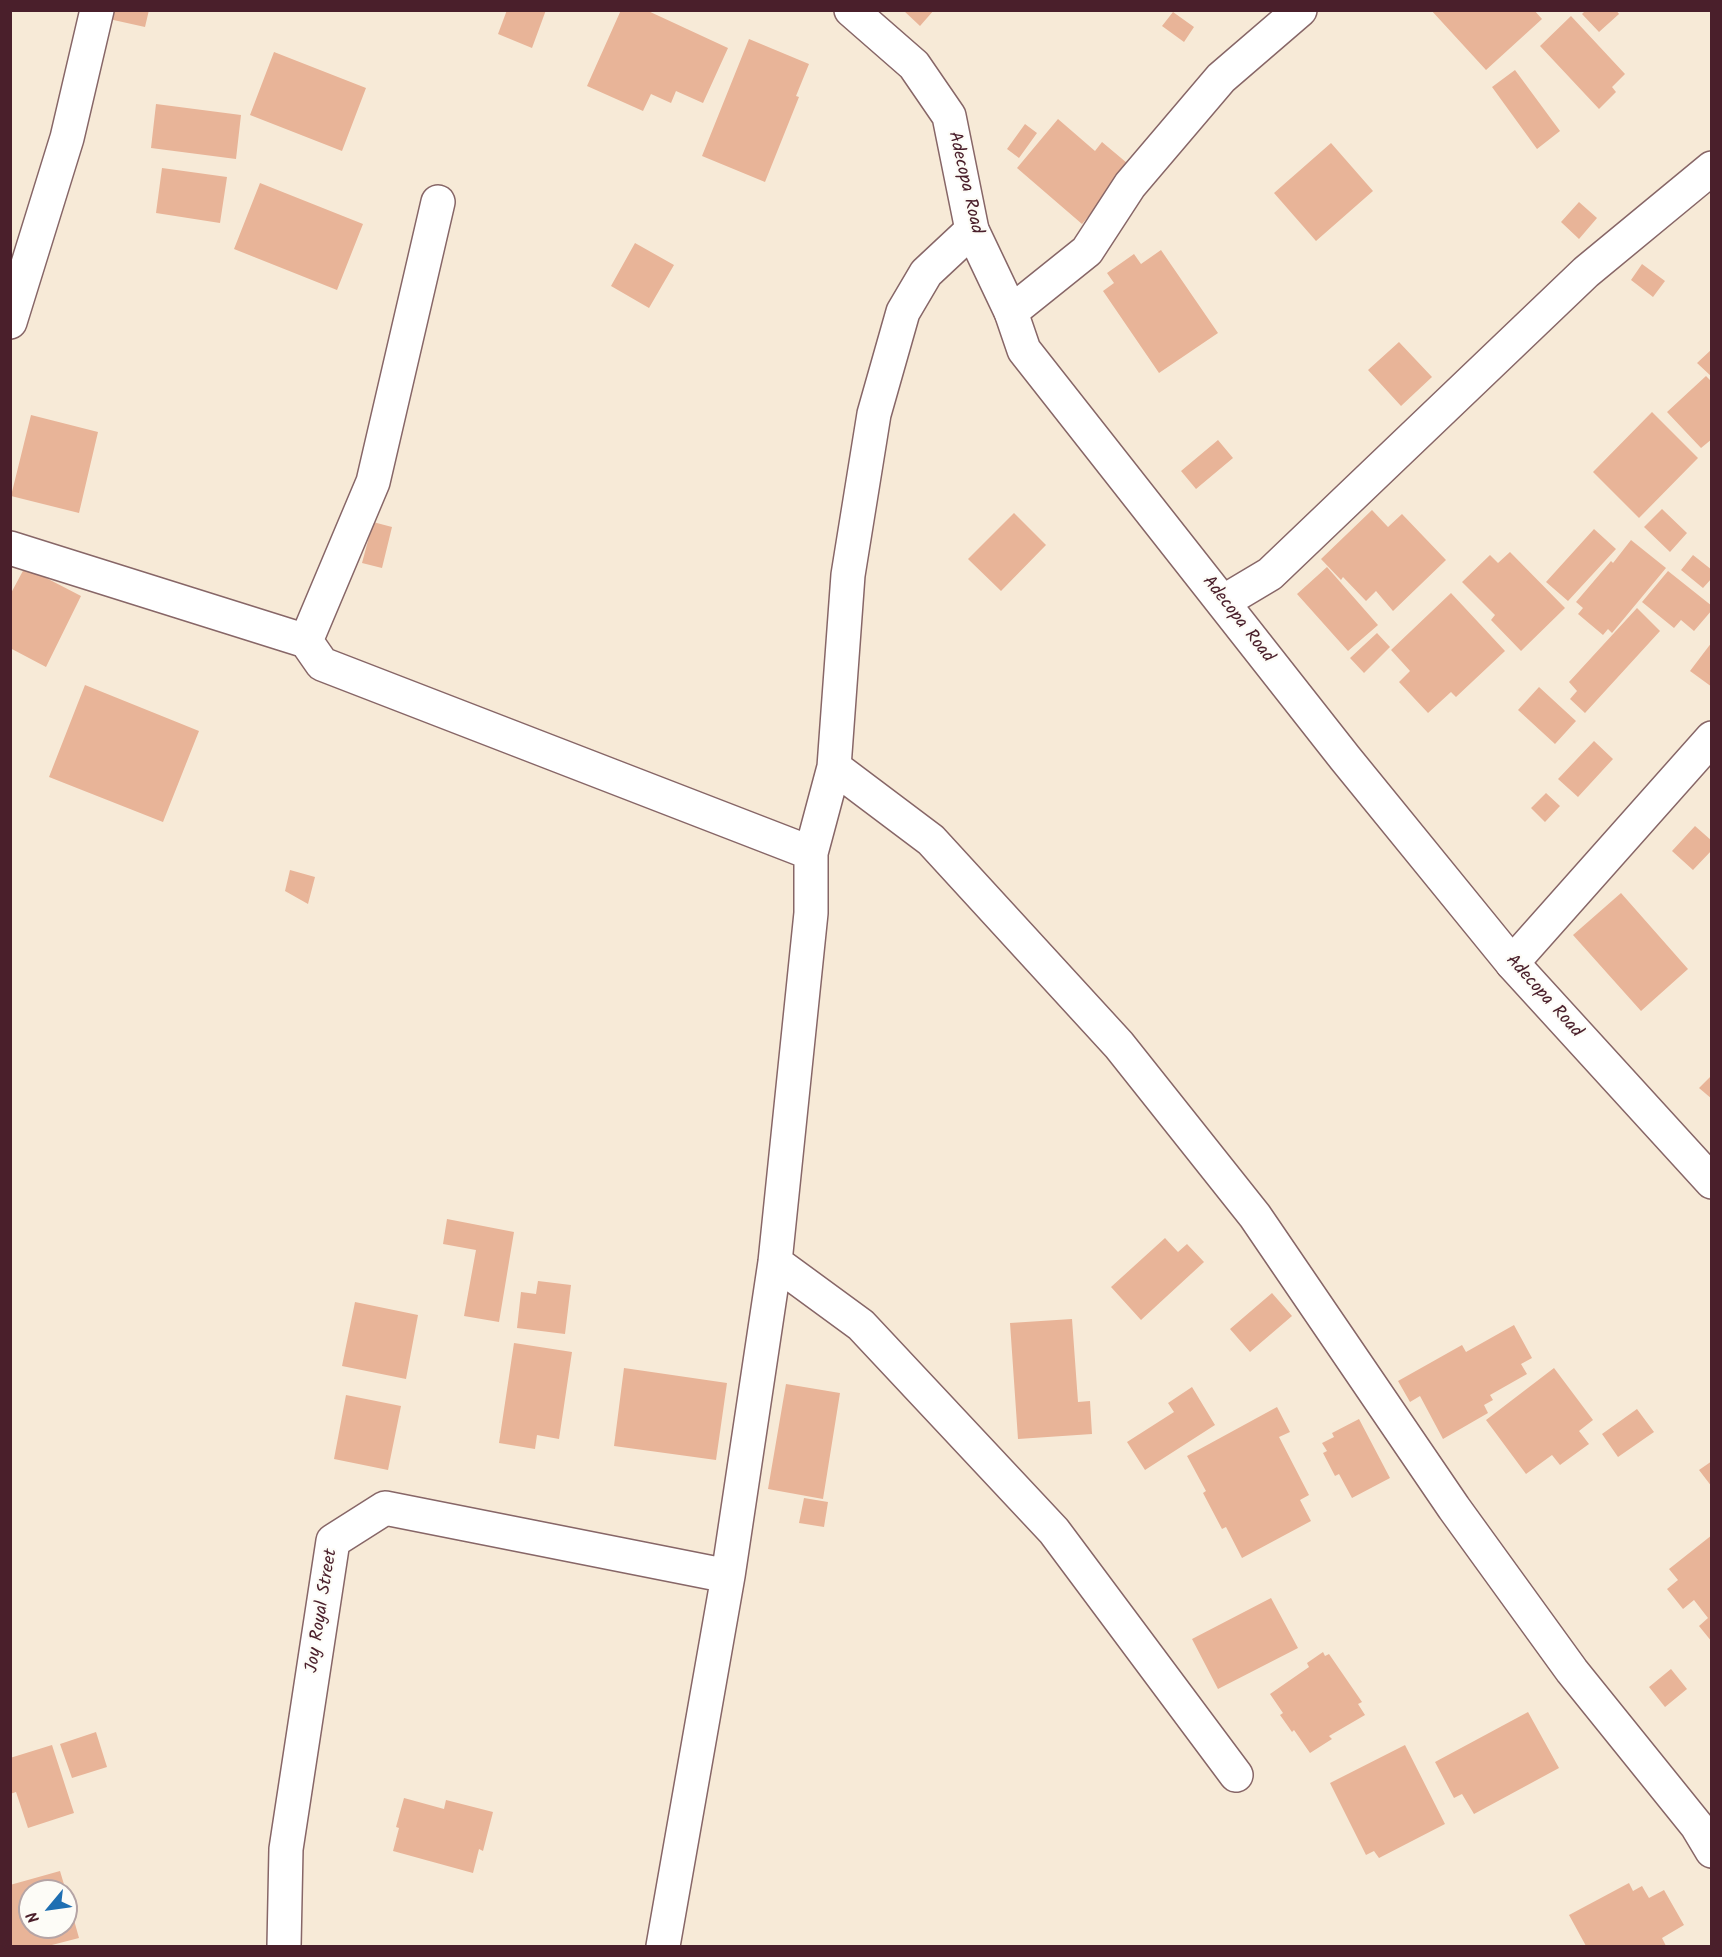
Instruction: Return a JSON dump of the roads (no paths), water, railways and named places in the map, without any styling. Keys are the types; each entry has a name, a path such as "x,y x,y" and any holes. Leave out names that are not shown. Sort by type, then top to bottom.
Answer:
{"street":[{"path":"10,322 67,138 97,10"},
{"name":"Adecopa Road","path":"851,10 914,65 949,116 972,230 1011,312 1024,350 1345,758 1512,963 1712,1182"},
{"path":"1011,312 1087,250 1130,185 1221,78 1300,10"},
{"path":"1223,602 1270,574 1586,272 1712,168"},
{"path":"306,641 372,482 438,202"},
{"path":"663,1947 728,1576 775,1262 811,913 811,853 834,767 848,575 874,414 903,312 926,273 972,230"},
{"path":"10,548 306,641 322,664 811,853"},
{"path":"1512,963 1712,738"},
{"path":"834,767 931,840 1119,1044 1255,1216 1475,1537 1572,1671 1697,1826 1712,1851"},
{"path":"775,1262 861,1325 1054,1531 1236,1775"},
{"name":"Joy Royal Street","path":"284,1947 286,1849 333,1541 385,1508 728,1576"}]}
